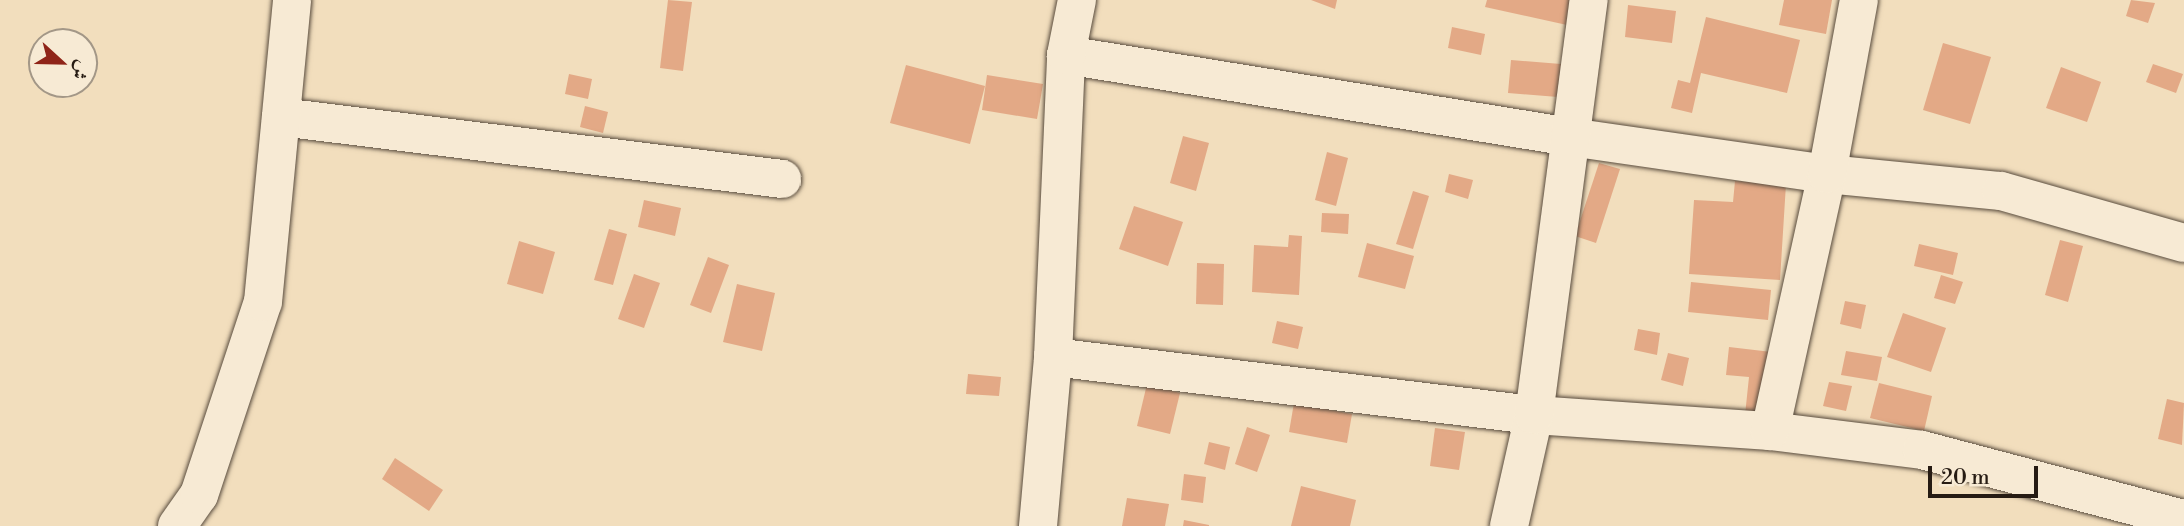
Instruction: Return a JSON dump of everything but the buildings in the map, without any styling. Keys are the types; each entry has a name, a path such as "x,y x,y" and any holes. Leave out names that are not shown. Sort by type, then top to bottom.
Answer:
{"street":[{"path":"177,526 199,495 263,302 292,0"},
{"path":"1038,526 1053,357 1066,55 1077,0"},
{"path":"1509,526 1534,415 1589,0"},
{"path":"1770,431 1827,174 1859,0"},
{"path":"1066,55 1570,137 1827,174 2001,191 2184,243"},
{"path":"281,117 782,179"},
{"path":"1053,357 1534,415 1770,431 1922,450 2184,519"}]}
